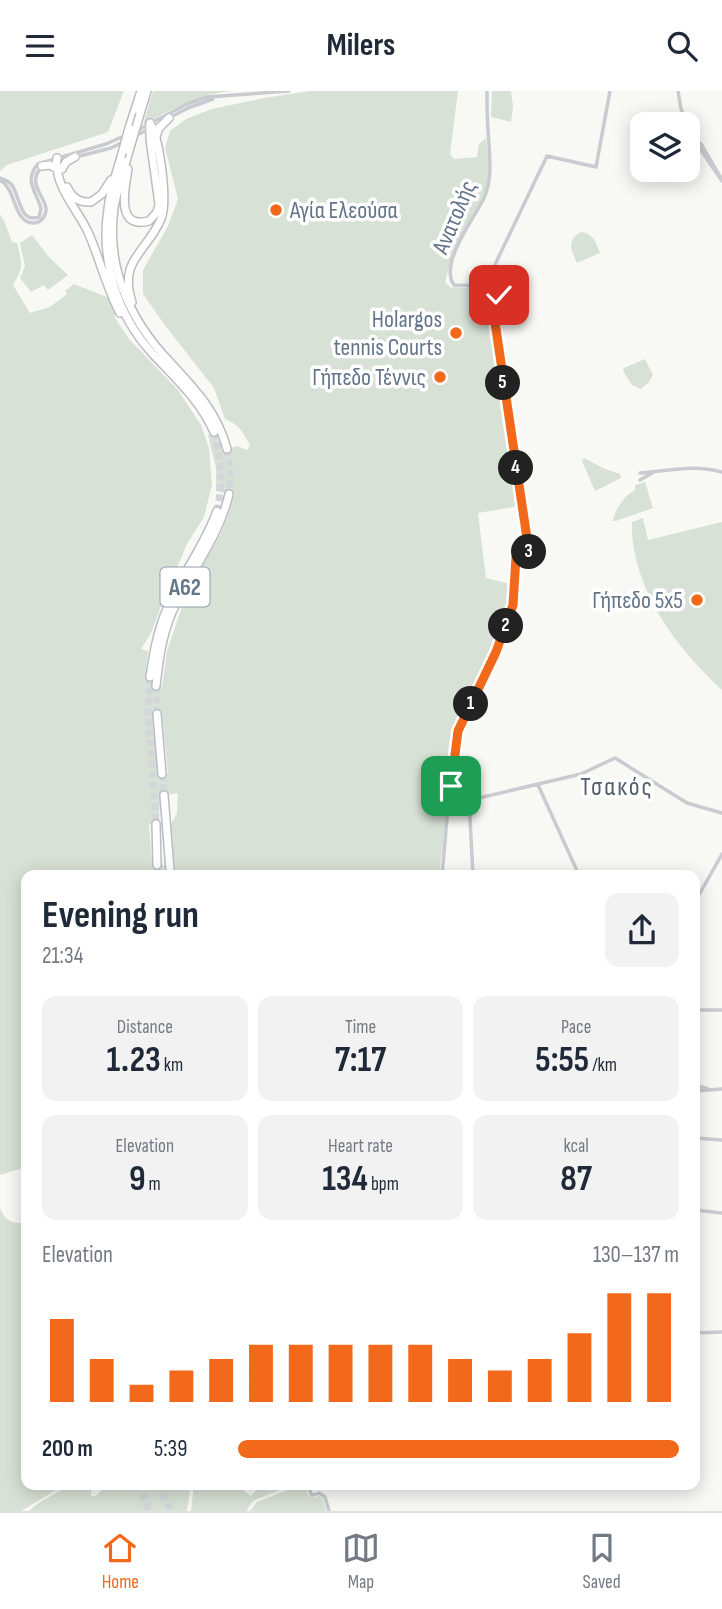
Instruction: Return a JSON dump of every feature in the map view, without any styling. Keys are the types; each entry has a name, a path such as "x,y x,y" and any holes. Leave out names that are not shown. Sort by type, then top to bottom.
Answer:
{"highway":[{"path":"141,91 108,208 106,231 113,282 123,310 149,349"},
{"path":"147,91 114,209 116,268 126,299 144,332 209,407 227,449"},
{"path":"129,151 125,210 132,220 146,222 155,215 159,204 153,138 169,118"},
{"path":"144,332 131,300 128,281 132,263 157,227 164,207 164,192 151,126"},
{"path":"139,134 153,138"},
{"path":"42,166 66,162 75,157"},
{"path":"58,164 73,197 82,202 90,202 99,198 106,190 121,157"},
{"path":"58,164 66,197 80,216 92,241 109,292 127,325 197,401 214,432"},
{"name":"Α62","path":"156,686 159,657 169,619 217,531 229,494"},
{"name":"Α62","path":"150,677 157,638 167,608 217,511"},
{"path":"157,713 162,774"},
{"path":"164,795 170,870"},
{"path":"156,824 158,865"}],"street":[{"path":"75,157 111,148 187,104 207,97 289,91"},
{"name":"Ανατολής","path":"487,91 490,179 483,200 454,254 450,276 454,285 483,286 492,302"},
{"path":"442,870 458,731 501,639 513,605 516,557 529,552 492,302 498,293 491,276 492,271 547,156 596,167 610,91"},
{"path":"678,91 682,112"},
{"path":"0,179 11,184 24,213 34,219 39,217 41,209 32,184 32,174 41,163 58,164 207,100 226,96"},
{"path":"700,149 722,180"},
{"path":"0,179 9,188 21,216 29,222 36,222 46,213 35,179 42,166"},
{"path":"640,473 686,467 714,470 722,474"},
{"path":"640,480 653,472"},
{"path":"449,805 581,774 615,758 690,804 722,813"},
{"path":"538,785 577,870"},
{"path":"451,786 469,800 472,870"},
{"path":"460,802 470,810"},
{"path":"700,893 722,855"},
{"path":"700,1010 722,1010"},
{"path":"700,1087 710,1090"},
{"path":"700,1091 722,1089"},
{"path":"700,1138 722,1140"},
{"path":"700,1211 722,1213"},
{"path":"700,1333 722,1332"},
{"path":"310,1490 311,1494 319,1493 325,1497 329,1511"}],"shaded area":[{"path":"0,91 124,91 108,132 7,165 0,171"},
{"path":"153,91 232,91 197,99 143,125"},
{"path":"310,91 458,91 450,154 454,159 477,157 479,144 486,138 489,169 487,186 453,252 445,282 452,289 482,289 488,300 519,506 478,513 486,578 510,584 506,615 451,738 448,801 440,870 175,870 171,824 177,813 178,793 160,796 159,824 149,824 152,865 166,865 166,870 21,870 21,1169 0,1175 0,214 12,242 17,243 20,255 19,274 13,285 30,313 50,307 67,294 65,291 74,284 109,298 115,318 129,339 178,390 201,425 209,448 212,485 204,517 187,544 151,633 141,649 148,651 145,677 153,678 153,688 162,687 167,651 187,592 220,535 234,495 216,491 216,468 208,435 216,432 222,451 237,446 247,450 250,445 240,429 225,419 214,388 143,294 143,270 168,226 178,199 165,148 170,131 186,119 212,109","holes":["162,714 168,774 158,776 154,715"]},
{"path":"492,91 511,91 511,122 491,117"},
{"path":"581,232 591,236 600,253 577,263 572,242"},
{"path":"32,235 68,275 48,290 44,285 31,292 20,278 25,266 20,243"},
{"path":"645,359 653,375 641,389 632,385 623,371 624,368"},
{"path":"584,458 620,474 621,478 595,491 582,461"},
{"path":"645,482 653,508 613,521 618,507 635,490 635,485"},
{"path":"643,518 648,540 722,522 722,690 692,660 666,626 646,589 632,535 632,522"},
{"path":"0,1208 10,1221 21,1223 21,1490 56,1490 21,1511 0,1511"},
{"path":"62,1490 91,1490 91,1496 96,1496 102,1490 190,1490 187,1511 29,1511"},
{"path":"193,1490 243,1490 251,1496 256,1490 279,1490 253,1501 246,1511 191,1511"},
{"path":"288,1490 306,1490 308,1495 323,1499 326,1511 250,1511 257,1502"}],"tunnel":[{"path":"214,432 221,471 217,511"},
{"path":"227,449 229,494"},
{"path":"150,677 148,714 156,824"},
{"path":"156,686 157,714"},
{"path":"162,774 164,795"},
{"path":"157,865 158,870"},
{"path":"140,1490 149,1511"},
{"path":"161,1490 171,1511"}],"place":[{"name":"Αγία Ελεούσα","path":"276,210"},
{"name":"Holargos tennis Courts","path":"456,333"},
{"name":"Γήπεδο Τέννις","path":"440,377"},
{"name":"Γήπεδο 5x5","path":"697,600"}],"district":[{"name":"Τσακός","path":"617,786"}],"route":[{"path":"451,786 458,731 508,621 513,605 516,557 529,552 496,337 492,302 497,291 499,295"}]}
